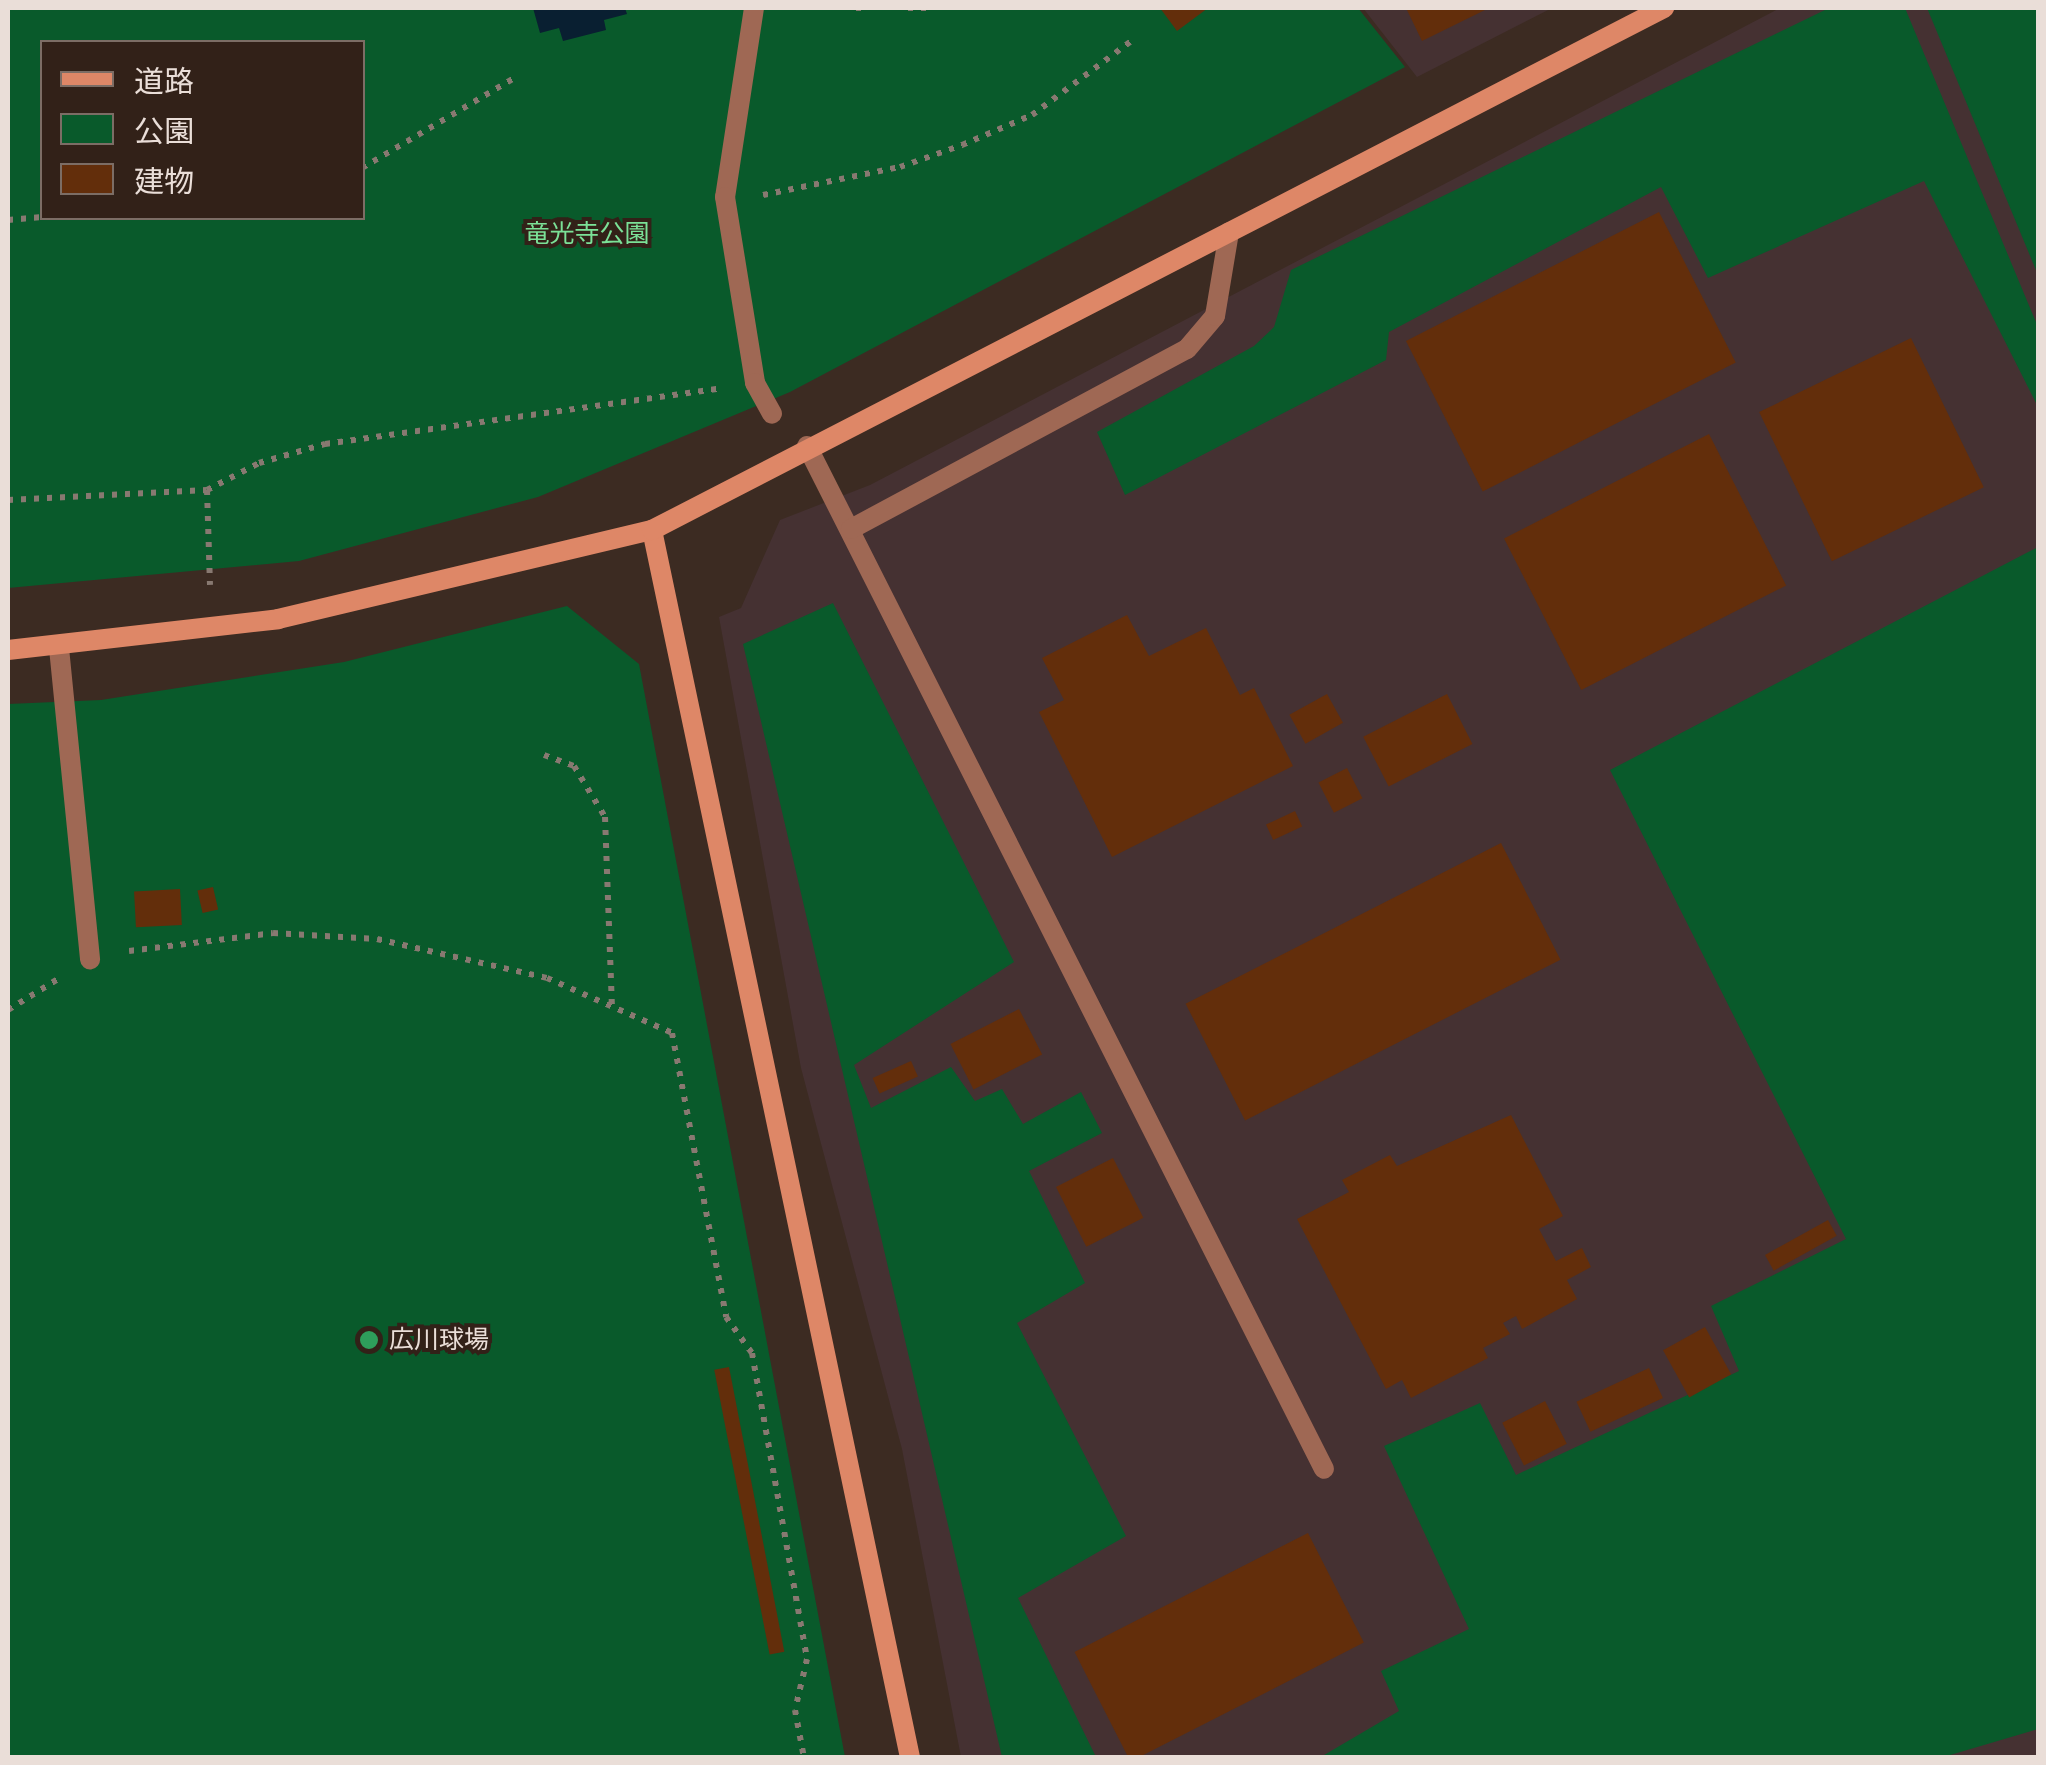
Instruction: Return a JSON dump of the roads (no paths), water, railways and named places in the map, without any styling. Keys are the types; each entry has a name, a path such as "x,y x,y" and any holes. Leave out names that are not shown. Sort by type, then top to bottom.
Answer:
{"street":[{"path":"8,650 59,648 278,619 652,530 807,446 1664,8"},
{"path":"652,530 910,1758"}],"lane":[{"path":"754,8 726,202 756,382 772,414"},
{"path":"850,529 1187,348 1215,316 1229,232"},
{"path":"807,446 1324,1469"},
{"path":"59,648 90,960"}],"water":[{"path":"533,8 625,8 627,14 604,20 606,30 563,41 559,28 540,33"}],"place":[{"name":"広川球場","path":"369,1340"}],"park label":[{"name":"竜光寺公園","path":"587,234"}]}
